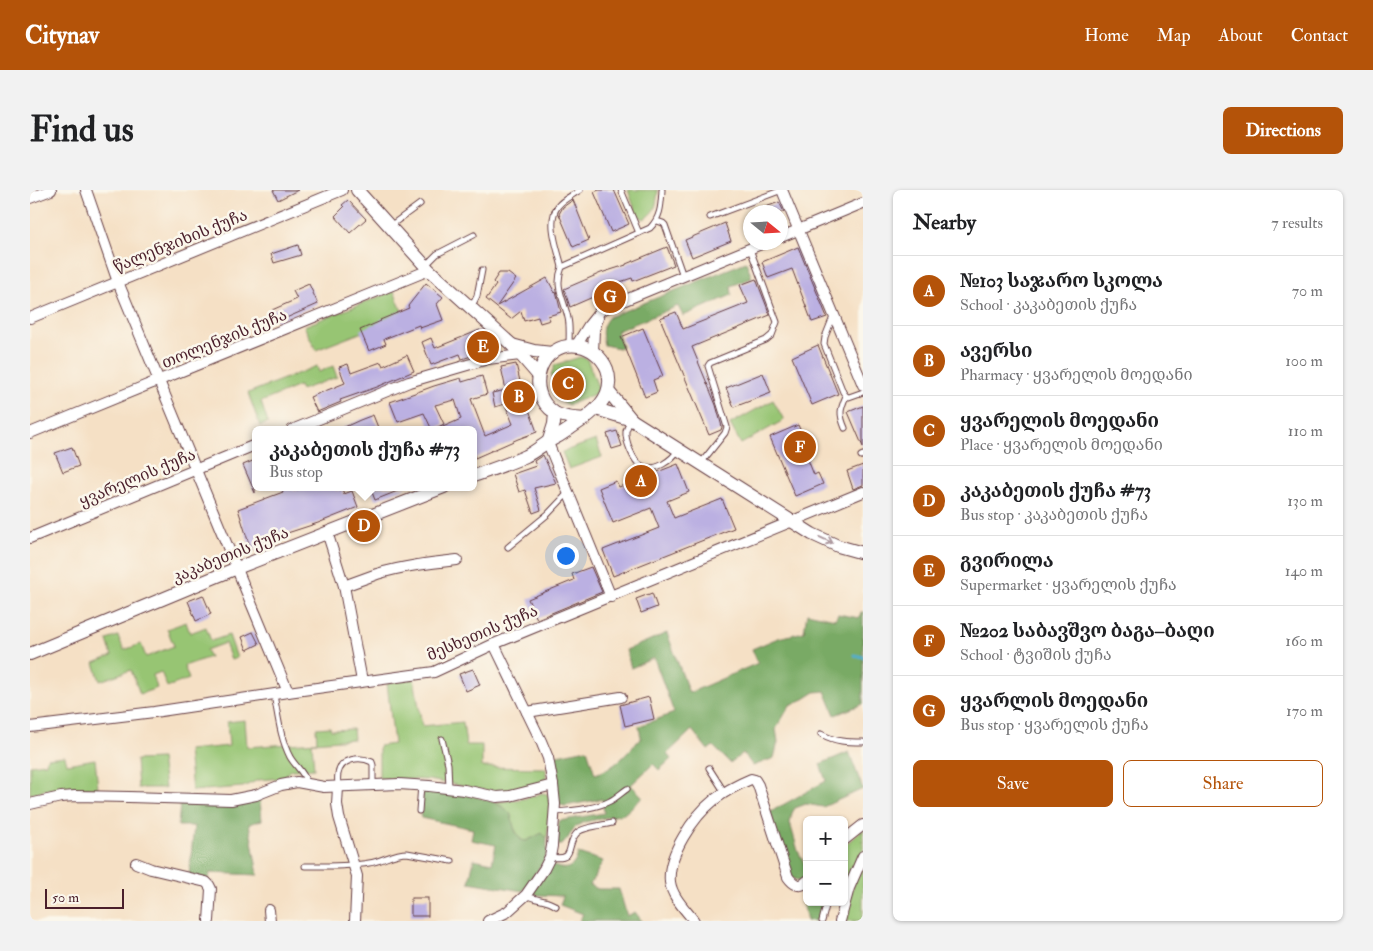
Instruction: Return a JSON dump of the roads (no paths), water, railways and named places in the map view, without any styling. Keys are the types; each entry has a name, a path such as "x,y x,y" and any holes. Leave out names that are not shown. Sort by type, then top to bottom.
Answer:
{"street":[{"path":"30,198 51,190"},
{"path":"86,190 118,282 288,692"},
{"name":"წალენჯიხის ქუჩა","path":"30,318 342,190"},
{"path":"357,190 427,268 516,350 538,375"},
{"path":"782,190 863,385"},
{"path":"788,234 863,203"},
{"path":"573,346 601,310 748,250"},
{"name":"თოლენჯის ქუჩა","path":"30,433 427,268"},
{"path":"594,352 594,330 601,310"},
{"path":"477,474 525,456 553,440 585,419 603,401 608,391 609,380 607,369 602,360 594,352 585,348 573,346 558,349 543,363 538,375 540,395 545,404 555,413 562,416 585,419"},
{"path":"302,426 409,382 516,350 552,353"},
{"path":"608,391 632,420"},
{"path":"596,409 632,420 792,522 824,539 863,554"},
{"path":"555,413 554,424 548,442 611,597"},
{"name":"ყვარელის ქუჩა","path":"30,538 252,445"},
{"name":"კაკაბეთის ქუჩა","path":"30,654 326,532 434,491"},
{"name":"მესხეთის ქუჩა","path":"30,727 154,712 434,672 494,644 863,492"},
{"path":"326,532 344,586 362,681"},
{"path":"344,586 400,568 457,560"},
{"path":"488,921 507,912 526,895 544,869 552,846 554,812 553,785 548,758 494,644"},
{"path":"527,712 622,697"},
{"path":"694,921 674,894 670,882 676,852 687,832 702,812 715,799 751,779 755,780 758,785 788,877 795,885 803,885"},
{"path":"30,804 75,796 231,800 256,795 281,785 297,782 324,787 421,785 497,797 510,796 553,785"},
{"path":"338,786 337,804 339,817 357,876 354,921"},
{"path":"848,837 863,824"},
{"path":"840,921 849,888 863,856"},
{"path":"136,862 150,869 206,882 211,889 208,921"},
{"path":"269,910 270,921"}],"lane":[{"path":"573,346 569,319 558,284 562,267 552,224 553,215 558,205 580,190"},
{"path":"621,190 639,233"},
{"path":"562,267 650,228 657,221 662,190"},
{"path":"710,217 782,190"},
{"path":"390,226 420,204"},
{"path":"657,221 665,225 683,276"},
{"path":"427,268 437,254 474,235"},
{"path":"701,464 725,432 727,426 708,366 710,363 766,340 772,335 777,322 750,250"},
{"path":"471,308 477,296 482,270"},
{"path":"834,314 824,344 846,396 841,407 840,418 844,428"},
{"path":"846,396 849,397 863,392"},
{"path":"632,420 627,426 627,440 637,463 642,467 654,468 679,450"},
{"path":"508,547 548,514 568,492"},
{"path":"274,694 280,726 290,756 305,776 307,784"},
{"path":"821,734 831,740 863,742"},
{"path":"442,739 448,764 449,788"},
{"path":"338,786 338,772 341,768 348,760 359,759 372,762 373,785"},
{"path":"708,768 725,793"},
{"path":"419,811 421,785"},
{"path":"554,812 572,811 606,803 627,789"},
{"path":"550,856 563,858 566,856 574,837 580,831 612,823"},
{"path":"305,866 354,865 379,861 400,853 452,861"},
{"path":"526,895 556,906"},
{"path":"822,921 826,906"}],"waterway":[{"path":"854,655 863,657"}],"place":[{"name":"ყვარლის მოედანი","path":"610,297"},
{"name":"გვირილა","path":"483,347"},
{"name":"ყვარელის მოედანი","path":"568,384"},
{"name":"ავერსი","path":"519,397"},
{"name":"№202 საბავშვო ბაგა–ბაღი","path":"800,447"},
{"name":"№103 საჯარო სკოლა","path":"641,481"},
{"name":"კაკაბეთის ქუჩა #73","path":"364,526"}]}
